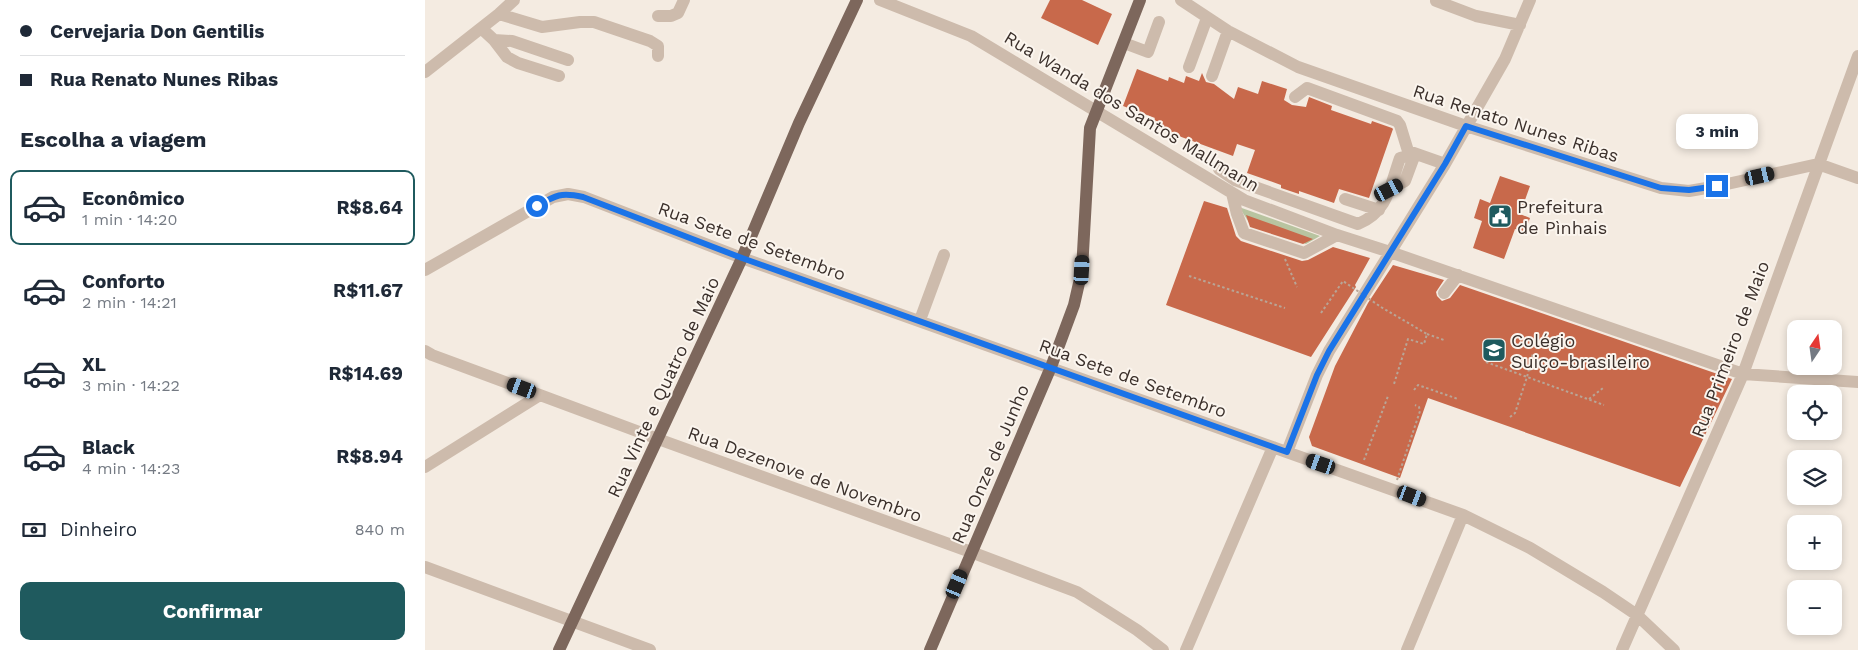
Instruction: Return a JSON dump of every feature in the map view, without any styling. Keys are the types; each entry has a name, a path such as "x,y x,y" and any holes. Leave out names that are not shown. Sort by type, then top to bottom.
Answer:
{"main road":[{"name":"Rua Vinte e Quatro de Maio","path":"559,650 742,258 799,123 857,0"},
{"name":"Rua Onze de Junho","path":"930,650 1051,367 1073,305 1082,270 1090,128 1140,0"}],"street":[{"path":"425,72 514,0"},
{"path":"658,16 671,16 678,13 683,0"},
{"name":"Rua Wanda dos Santos Mallmann","path":"880,0 971,36 1243,200 1337,235 1743,374 1858,382"},
{"name":"Rua Renato Nunes Ribas","path":"1181,0 1228,31 1298,67 1466,126 1661,188 1689,190 1708,188 1818,164"},
{"path":"1287,452 1317,375 1329,351 1445,164 1505,58 1529,0"},
{"path":"1436,1 1476,16 1520,25"},
{"path":"499,14 542,27 594,22 650,41 658,46 657,56"},
{"path":"1189,67 1207,18"},
{"path":"1124,43 1148,52 1159,22"},
{"path":"481,28 495,40 507,57 559,76"},
{"path":"1212,76 1228,31"},
{"path":"495,40 512,41 568,60"},
{"name":"Rua Primeiro de Maio","path":"1622,650 1743,374 1858,56"},
{"path":"1295,97 1307,88 1397,121 1408,151 1445,164"},
{"path":"1219,169 1235,180 1358,224 1368,220 1383,206 1400,158 1415,154"},
{"path":"1818,164 1858,178"},
{"path":"1232,193 1244,233 1304,253 1337,235"},
{"name":"Rua Sete de Setembro","path":"425,270 553,197 568,194 583,197 742,258 1463,515 1530,548 1637,616 1674,650"},
{"path":"1345,199 1379,210"},
{"path":"920,320 944,255"},
{"path":"1444,293 1458,275"},
{"name":"Rua Dezenove de Novembro","path":"425,351 1077,592 1137,630 1163,650"},
{"path":"425,467 540,395"},
{"path":"1186,650 1273,448"},
{"path":"1407,650 1463,515"},
{"path":"425,567 650,650"}],"path":[{"path":"1284,257 1297,287"},
{"path":"1189,276 1285,308"},
{"path":"1321,313 1343,281 1381,307 1427,334 1444,340"},
{"path":"1394,384 1408,338 1424,344 1427,334"},
{"path":"1510,417 1515,413 1533,353"},
{"path":"1485,362 1605,405"},
{"path":"1529,370 1535,368"},
{"path":"1414,390 1417,385 1458,399"},
{"path":"1589,399 1603,388"},
{"path":"1365,460 1388,396"},
{"path":"1394,489 1420,411 1419,407 1415,404"}],"green space":[{"path":"1239,207 1320,236 1306,244 1250,224"}],"building":[{"path":"1050,0 1082,0 1112,14 1098,45 1041,18"},
{"path":"1137,69 1168,81 1169,77 1184,83 1186,76 1199,81 1202,73 1206,82 1214,84 1234,99 1238,87 1258,94 1262,81 1287,89 1284,100 1292,105 1306,107 1309,97 1332,106 1331,110 1371,124 1372,121 1392,128 1369,198 1339,189 1334,203 1299,191 1299,194 1281,188 1281,185 1247,173 1255,150 1237,144 1233,156 1157,128 1158,123 1153,121 1155,118 1123,106"},
{"name":"Prefeitura de Pìnhais","path":"1500,176 1530,186 1520,214 1530,218 1525,232 1515,229 1504,259 1473,248 1482,221 1474,218 1480,199 1490,203"},
{"path":"1204,201 1227,208 1236,236 1241,241 1302,261 1308,260 1333,247 1370,258 1355,285 1356,287 1311,357 1166,305"},
{"path":"1246,215 1313,239 1303,244 1250,227"},
{"name":"Colégio Suiço-brasileiro","path":"1393,265 1444,280 1436,292 1442,301 1450,298 1460,285 1732,379 1680,487 1428,398 1400,478 1312,446 1309,437 1335,366 1368,303"}],"place":[{"name":"Prefeitura de Pìnhais","path":"1500,216"},
{"name":"Colégio Suiço-brasileiro","path":"1494,350"}],"route":[{"path":"537,206 553,197 568,194 583,197 742,258 1287,452 1317,375 1329,351 1445,164 1466,126 1661,188 1689,190 1717,186"}]}
